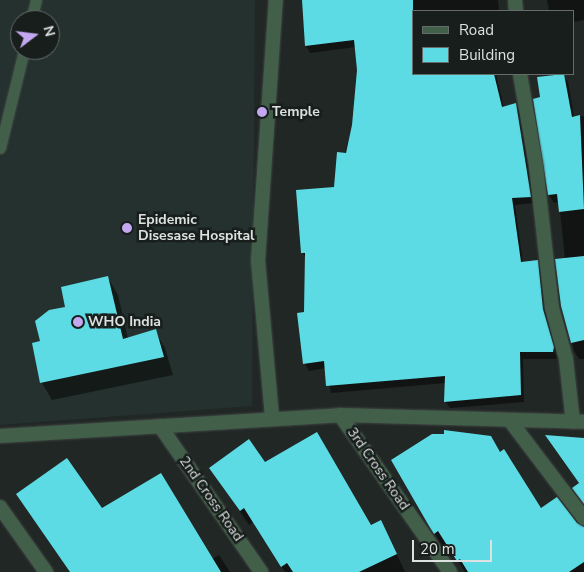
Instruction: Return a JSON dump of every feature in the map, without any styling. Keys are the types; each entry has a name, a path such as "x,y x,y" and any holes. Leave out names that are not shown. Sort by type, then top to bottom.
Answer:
{"street":[{"path":"272,417 258,260 276,0"},
{"path":"0,436 272,417 340,415 511,422 579,422 566,359 552,308 536,166 520,75"},
{"name":"3rd Cross Road","path":"340,415 450,572"},
{"path":"511,422 584,518"},
{"name":"2nd Cross Road","path":"160,426 261,572"},
{"path":"0,507 46,572"}],"lane":[{"path":"0,148 22,60"}],"shaded area":[{"name":"Epidemic Disesase Hospital","path":"0,0 255,0 252,406 0,425"}],"building":[{"path":"302,0 413,0 412,75 494,75 502,107 516,103 531,197 512,198 521,262 538,260 543,309 554,347 553,352 520,352 521,395 444,402 445,376 326,386 324,361 303,364 297,313 304,312 305,253 301,253 296,190 334,187 337,152 346,153 352,125 357,70 354,40 305,46"},
{"path":"564,75 572,117 580,115 584,209 559,212 557,194 548,195 533,99 540,97 537,77"},
{"path":"584,256 584,340 571,343 561,306 555,259"},
{"path":"108,276 123,339 156,329 164,357 40,383 32,343 40,341 35,321 49,310 65,307 61,287"},
{"path":"444,430 491,436 500,452 504,449 541,508 557,497 577,523 584,527 584,562 569,572 468,572 460,559 457,561 438,531 434,534 391,460 432,434 444,434"},
{"path":"317,432 371,525 381,520 397,554 359,572 293,572 287,563 281,567 244,508 240,511 209,468 249,439 265,462"},
{"path":"545,435 584,438 584,504 572,488 579,483"},
{"path":"67,458 102,508 161,473 221,572 70,572 16,494"}],"place":[{"name":"Temple","path":"262,112"},
{"name":"Epidemic Disesase Hospital","path":"127,228"},
{"name":"WHO India","path":"78,322"}]}
